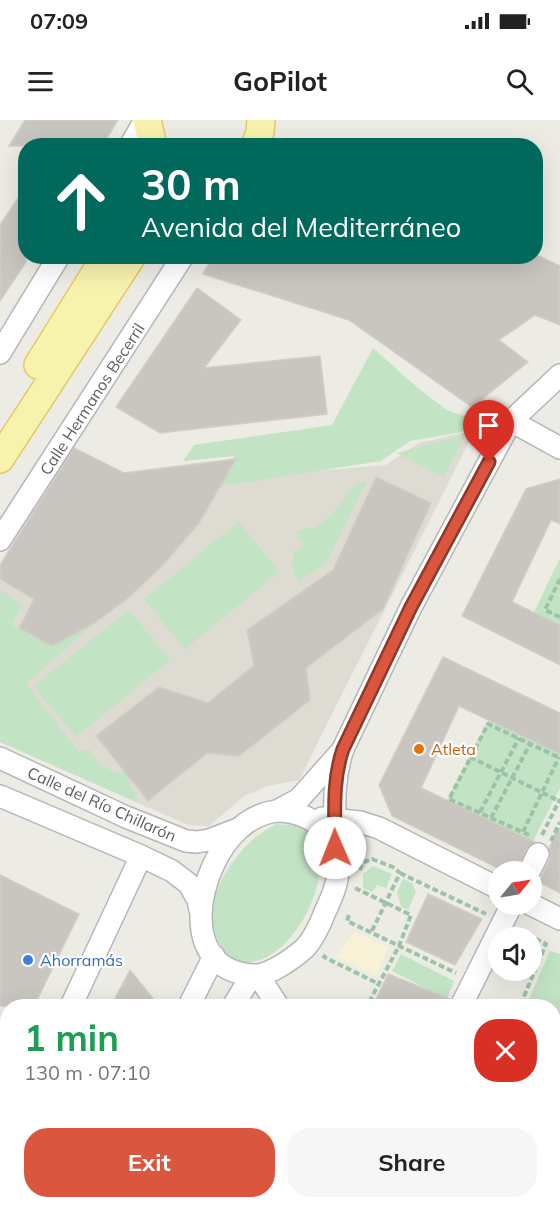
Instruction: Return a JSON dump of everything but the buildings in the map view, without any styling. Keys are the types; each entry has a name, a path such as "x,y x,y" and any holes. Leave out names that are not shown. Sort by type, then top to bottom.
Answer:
{"main road":[{"path":"0,425 101,264"},
{"path":"0,459 127,264"}],"street":[{"path":"0,353 54,264"},
{"name":"Calle Hermanos Becerril","path":"0,540 178,264"},
{"path":"335,848 336,782 343,749 411,607 511,421 560,375"},
{"path":"511,421 560,448"},
{"path":"307,816 324,829 338,858 337,879 330,902 310,941 283,965 255,975 234,970 213,956 202,934 200,910 214,865 239,828 256,817 276,811 299,799 343,749"},
{"name":"Calle del Río Chillarón","path":"0,758 126,818 186,841 209,840 239,828"},
{"name":"Calle del Río Chillarón","path":"0,796 172,871 189,884 198,900 200,910"},
{"path":"276,811 360,822 379,828 488,883"},
{"path":"73,999 141,856"},
{"path":"542,910 560,920"},
{"path":"464,999 507,915"},
{"path":"192,999 213,956"},
{"path":"238,999 255,975"},
{"path":"255,975 273,999"}],"path":[{"path":"560,581 545,610 560,617"},
{"path":"470,757 512,778 542,792 560,800 535,850 523,832 449,800 470,757 488,724 559,757 542,792 523,832"},
{"path":"480,812 519,738"},
{"path":"491,818 530,744"},
{"path":"371,999 399,946 411,915 354,889 362,863 372,859 393,867 400,873 488,906"},
{"path":"371,933 400,873"},
{"path":"342,930 349,911"},
{"path":"509,915 546,944 523,999"},
{"path":"347,921 473,981"},
{"path":"328,952 324,957 379,984"}],"shaded area":[{"path":"475,430 299,780 268,786 244,796 209,826 188,825 0,742 0,565 73,448 125,473 236,459 291,473 386,465 419,443"}],"green space":[{"path":"373,348 420,390 447,410 470,418 462,432 410,441 381,461 221,486 234,456 183,461 194,445 332,425"},
{"path":"466,434 444,477 397,453"},
{"path":"367,481 325,564 300,581 294,571 294,551 304,546 297,539 297,531 316,527 334,513 354,485"},
{"path":"239,522 279,572 185,649 144,599"},
{"path":"560,558 560,625 534,612"},
{"path":"0,589 22,605 11,625 52,646 94,623 26,684 79,752 89,749 96,759 108,769 125,772 139,803 0,742"},
{"path":"129,610 170,660 76,737 33,686"},
{"path":"488,720 560,754 560,788 533,841 446,801"},
{"path":"277,824 295,826 311,836 319,853 319,874 313,897 303,920 288,940 270,955 251,962 239,961 223,950 214,934 212,916 215,897 223,878 247,845"},
{"path":"373,866 392,874 386,888 377,885 372,892 363,888 363,874"},
{"path":"403,879 412,883 416,892 408,910 401,907 397,892"},
{"path":"550,951 560,954 560,999 529,999 537,981 542,981 542,969"},
{"path":"401,954 454,981 447,999 392,971"}],"sand":[{"path":"354,931 388,948 376,975 336,957"}],"place":[{"name":"Atleta","path":"419,749"},
{"name":"Ahorramás","path":"28,960"}],"route":[{"path":"335,848 334,792 343,749 411,607 489,462"}]}
